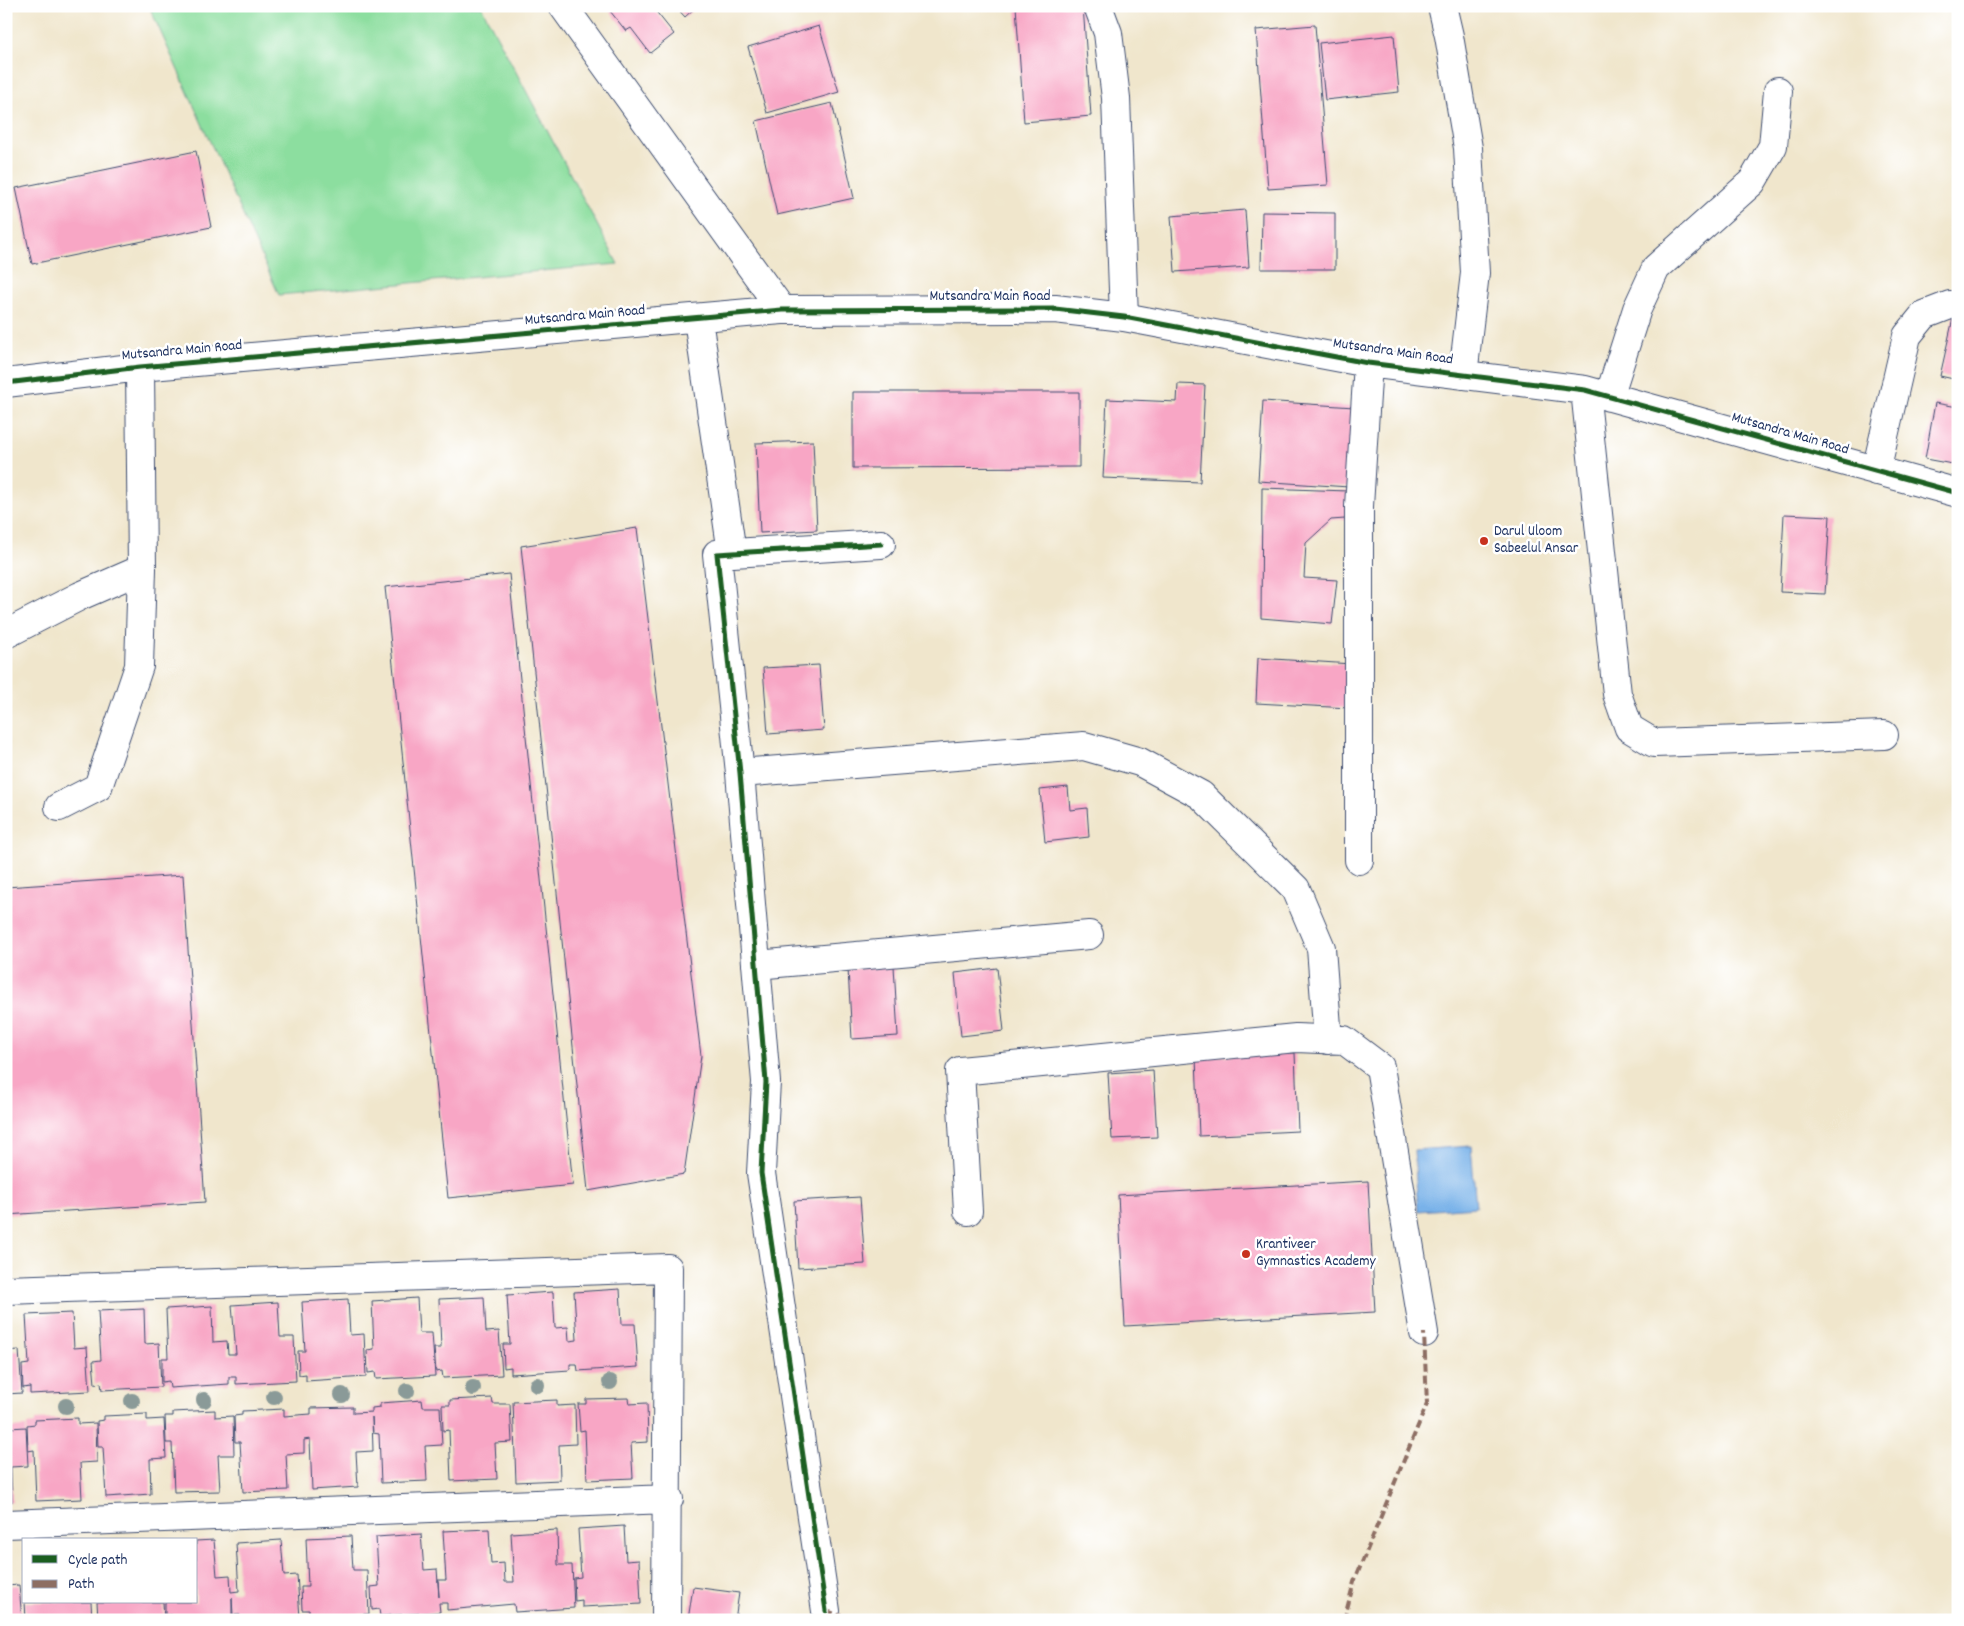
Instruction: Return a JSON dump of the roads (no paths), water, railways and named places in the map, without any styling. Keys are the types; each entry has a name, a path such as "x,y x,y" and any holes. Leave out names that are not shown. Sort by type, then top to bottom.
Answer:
{"street":[{"path":"563,6 782,310"},
{"path":"1098,6 1108,33 1116,98 1124,317"},
{"path":"1442,6 1468,148 1475,273 1463,375"},
{"path":"1778,90 1773,146 1752,182 1656,268 1597,394 1617,694 1629,728 1654,743 1884,735"},
{"path":"1876,471 1907,336 1924,315 1950,304"},
{"name":"Mutsandra Main Road","path":"6,382 140,367 698,319 782,310 1055,309 1124,317 1368,363 1597,394 1958,493"},
{"path":"698,319 732,553"},
{"path":"1359,860 1359,506 1368,363"},
{"path":"59,807 98,787 139,666 142,568 140,367"},
{"path":"826,1611 761,1173 766,1082 740,773 716,554 881,544"},
{"path":"6,634 142,568"},
{"path":"740,773 1084,746 1140,762 1201,795 1296,889 1321,948 1328,1040"},
{"path":"756,965 1089,935"},
{"path":"968,1211 960,1071 1296,1038 1344,1040 1380,1067 1424,1333"},
{"path":"6,1290 668,1268 666,1620"},
{"path":"6,1524 668,1499"}],"water":[{"path":"1471,1146 1476,1207 1418,1211 1414,1150"}],"place":[{"name":"Darul Uloom Sabeelul Ansar","path":"1484,541"},
{"name":"Krantiveer Gymnastics Academy","path":"1246,1254"}]}
